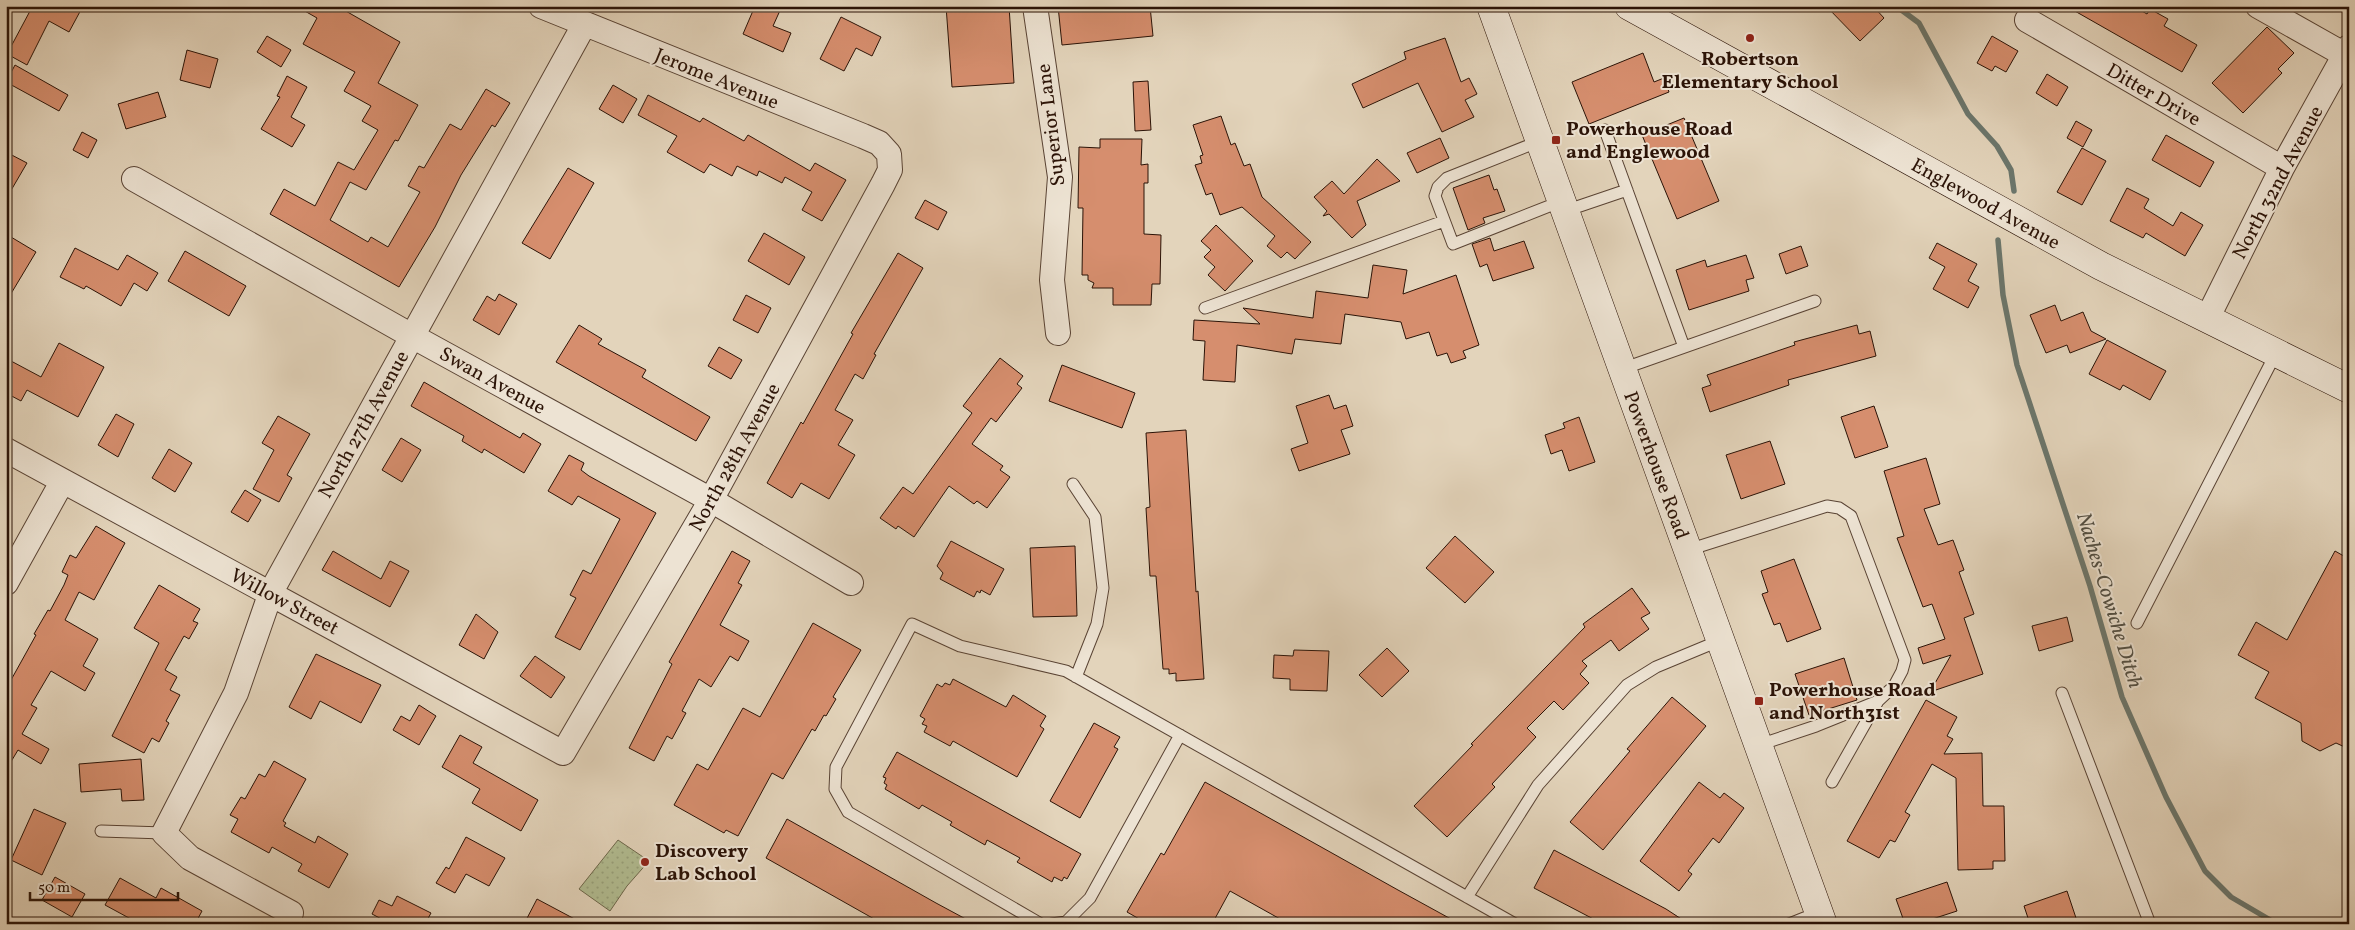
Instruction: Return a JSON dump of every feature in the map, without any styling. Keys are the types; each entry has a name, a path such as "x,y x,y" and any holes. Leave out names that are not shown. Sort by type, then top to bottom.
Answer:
{"street":[{"name":"Jerome Avenue","path":"541,6 584,25 863,136 879,143 889,154"},
{"name":"Superior Lane","path":"1035,6 1060,177 1052,280 1058,333"},
{"name":"Powerhouse Road","path":"1491,6 1821,918"},
{"name":"Englewood Avenue","path":"1629,6 2092,261 2349,389"},
{"path":"2258,6 2347,51"},
{"name":"Ditter Drive","path":"2027,20 2282,168"},
{"name":"North 27th Avenue","path":"164,834 236,693 255,631 271,592 584,25"},
{"name":"North 32nd Avenue","path":"2207,319 2282,168 2347,51"},
{"name":"North 28th Avenue","path":"563,753 711,500 883,184 890,170 889,154"},
{"name":"Swan Avenue","path":"134,178 412,336 711,500 851,584"},
{"name":"Willow Street","path":"6,450 62,482 271,592 563,753"},
{"path":"6,583 62,482"},
{"path":"164,834 190,858 291,913"}],"lane":[{"path":"1605,130 1684,347"},
{"path":"1540,141 1447,178 1438,187 1435,196 1453,244 1564,206 1627,190"},
{"path":"1206,308 1444,221"},
{"path":"1622,369 1815,301"},
{"path":"2137,623 2276,353"},
{"path":"1073,484 1095,517 1103,588 1097,624 1076,677"},
{"path":"1688,550 1827,506 1839,508 1851,516 1905,660 1902,671 1894,686 1878,701 1832,782"},
{"path":"1041,924 848,812 835,789 836,767 912,624 960,646 1066,671 1515,924"},
{"path":"1467,897 1538,785 1627,685 1656,667 1721,640"},
{"path":"2062,693 2150,924"},
{"path":"1759,745 1816,726 1878,701"},
{"path":"1052,924 1066,922 1090,898 1180,735"},
{"path":"101,831 164,834"},
{"path":"1789,924 1821,918"}],"green space":[{"path":"618,840 649,861 627,886 610,911 579,889"}],"building":[{"path":"21,6 83,6 69,32 49,21 27,65 7,54 30,11"},
{"path":"296,6 337,6 400,42 378,83 418,105 398,141 395,140 366,190 350,182 330,220 368,242 371,237 388,247 420,192 408,186 419,166 424,168 450,124 461,130 486,89 510,103 495,127 492,125 461,175 435,227 399,287 270,214 284,189 315,206 338,162 354,170 378,130 362,121 371,106 344,91 355,72 303,44 317,18"},
{"path":"755,6 782,6 773,26 791,33 783,52 743,34"},
{"path":"946,6 1009,6 1014,83 952,87"},
{"path":"1058,6 1150,6 1153,36 1062,45"},
{"path":"1826,6 1873,6 1884,18 1860,41"},
{"path":"2066,6 2133,6 2147,14 2150,9 2168,19 2164,26 2197,45 2182,72"},
{"path":"841,17 881,37 872,56 856,48 844,71 820,59"},
{"path":"2267,27 2294,53 2278,69 2282,73 2243,113 2212,83"},
{"path":"267,36 291,50 281,67 257,52"},
{"path":"1992,36 2018,51 2006,72 1995,66 1992,71 1977,63"},
{"path":"1445,38 1461,82 1469,78 1477,94 1465,100 1474,117 1442,132 1418,83 1363,108 1352,84 1406,59 1404,52"},
{"path":"187,50 218,59 210,88 180,80"},
{"path":"1643,53 1654,82 1664,78 1669,92 1589,124 1572,82"},
{"path":"15,65 68,95 59,111 6,82"},
{"path":"2047,74 2068,87 2057,106 2036,93"},
{"path":"287,76 307,87 291,117 305,125 292,147 261,129 280,97 277,96"},
{"path":"1148,81 1151,130 1135,131 1133,82"},
{"path":"613,85 637,99 623,123 599,109"},
{"path":"158,92 166,117 126,129 118,104"},
{"path":"648,95 700,122 703,118 744,141 748,135 810,171 815,163 846,180 822,221 802,210 812,192 785,177 782,183 759,171 757,176 737,166 732,176 710,164 704,173 667,152 677,136 638,115"},
{"path":"1221,116 1231,145 1235,143 1244,166 1250,164 1262,197 1311,242 1295,259 1287,252 1281,258 1267,246 1275,236 1242,207 1220,215 1212,193 1206,195 1195,165 1202,163 1200,156 1203,155 1193,125"},
{"path":"1684,118 1719,201 1677,219 1642,135"},
{"path":"2076,121 2092,130 2083,147 2067,138"},
{"path":"82,132 97,140 88,158 73,150"},
{"path":"2166,135 2214,162 2200,187 2152,160"},
{"path":"1440,138 1449,158 1417,173 1407,153"},
{"path":"1100,139 1142,139 1141,165 1148,164 1148,183 1144,183 1144,234 1161,235 1160,284 1152,284 1151,305 1113,305 1113,288 1092,288 1094,283 1088,280 1088,275 1082,275 1083,208 1078,208 1079,147 1100,148"},
{"path":"2082,148 2106,161 2082,205 2057,192"},
{"path":"6,152 27,163 6,199"},
{"path":"1377,159 1400,181 1357,201 1366,225 1352,238 1329,214 1323,216 1327,211 1314,197 1332,181 1344,194"},
{"path":"568,168 594,183 550,259 522,243"},
{"path":"1489,175 1494,190 1497,189 1505,211 1483,218 1485,223 1468,230 1453,188"},
{"path":"2127,188 2149,199 2144,208 2173,226 2181,212 2203,225 2185,256 2146,233 2143,238 2110,221"},
{"path":"925,200 947,212 938,230 915,218"},
{"path":"1216,225 1253,261 1225,291 1208,275 1215,267 1204,257 1211,250 1201,241"},
{"path":"764,233 805,257 789,285 748,261"},
{"path":"6,234 36,252 6,302"},
{"path":"1490,238 1494,251 1524,241 1534,268 1493,281 1487,264 1480,267 1472,244"},
{"path":"1937,243 1977,264 1968,281 1979,287 1968,308 1933,289 1945,267 1929,258"},
{"path":"1801,246 1808,266 1786,274 1779,254"},
{"path":"75,248 118,270 127,255 158,273 147,291 134,283 121,306 86,286 84,289 60,277"},
{"path":"185,251 246,286 229,316 168,281"},
{"path":"898,253 923,268 874,354 876,355 863,379 855,374 835,410 853,420 838,445 855,455 829,499 801,483 792,498 767,483 801,422 803,424 853,334 851,333"},
{"path":"1746,255 1754,278 1746,280 1749,291 1689,310 1676,270 1705,260 1707,267"},
{"path":"1373,265 1407,270 1403,294 1456,275 1479,345 1463,351 1466,358 1451,363 1447,353 1437,356 1429,332 1406,339 1401,322 1345,314 1341,344 1295,339 1292,354 1237,345 1235,382 1203,380 1205,341 1193,340 1194,320 1260,324 1243,308 1313,318 1316,291 1368,298"},
{"path":"499,294 517,304 499,335 473,320 487,296 495,301"},
{"path":"746,295 771,308 758,333 733,320"},
{"path":"2055,305 2061,321 2083,312 2091,331 2106,339 2070,353 2067,345 2046,353 2030,315"},
{"path":"579,325 602,339 598,344 646,370 642,377 710,417 696,441 556,362"},
{"path":"1857,325 1859,334 1870,331 1876,356 1788,380 1789,385 1710,412 1702,388 1711,385 1707,375 1795,345 1794,342"},
{"path":"2107,340 2166,371 2150,400 2123,385 2120,390 2089,374"},
{"path":"59,343 104,367 78,417 27,390 21,401 6,393 6,371 11,361 41,377"},
{"path":"719,347 742,360 731,379 708,366"},
{"path":"1000,358 1023,376 1017,384 1022,388 996,422 991,418 972,444 1003,466 1000,470 1010,477 987,508 977,501 974,504 949,486 914,537 898,526 896,529 880,518 903,487 913,494 972,413 963,406"},
{"path":"1062,365 1135,393 1122,428 1049,401"},
{"path":"424,382 520,438 523,433 541,444 524,473 484,449 482,453 462,441 464,436 411,406"},
{"path":"1329,395 1334,409 1346,405 1353,426 1341,430 1350,454 1299,471 1291,449 1308,443 1296,406"},
{"path":"1874,406 1888,447 1855,458 1841,417"},
{"path":"116,414 134,424 118,457 98,445"},
{"path":"278,416 310,434 287,475 292,478 279,502 253,489 274,450 262,443"},
{"path":"1579,417 1595,462 1569,471 1562,450 1551,454 1545,435 1565,428 1563,423"},
{"path":"1186,430 1196,592 1198,591 1204,679 1176,681 1176,673 1169,674 1169,669 1163,669 1156,576 1150,576 1146,508 1150,507 1146,433"},
{"path":"401,438 421,450 402,482 382,470"},
{"path":"1770,441 1785,484 1741,499 1726,455"},
{"path":"169,449 192,463 175,492 152,478"},
{"path":"569,455 584,463 581,470 589,476 656,513 580,650 555,637 576,598 570,595 583,570 591,574 620,519 578,496 572,505 548,491"},
{"path":"1926,458 1940,504 1924,509 1938,545 1953,540 1964,570 1959,572 1974,614 1964,618 1983,674 1930,692 1951,655 1923,664 1918,648 1945,639 1932,604 1923,607 1897,538 1904,536 1884,471"},
{"path":"245,490 261,500 248,522 231,512"},
{"path":"96,526 125,543 94,600 79,592 65,620 98,639 83,666 95,673 85,691 51,671 31,705 37,708 22,734 49,749 41,764 18,750 6,770 6,689 36,635 34,634 48,610 50,611 64,585 68,575 62,572 70,555 76,558"},
{"path":"1455,536 1494,572 1465,603 1426,568"},
{"path":"951,541 1004,569 990,595 981,590 980,593 977,591 974,597 940,579 943,573 937,566"},
{"path":"1075,546 1077,616 1033,617 1030,548"},
{"path":"333,551 381,579 390,561 409,571 390,607 322,570"},
{"path":"732,551 750,561 738,583 742,585 720,625 749,641 738,661 730,656 711,687 699,679 682,711 686,713 672,739 667,736 654,761 629,748 672,664 669,662"},
{"path":"2335,551 2349,559 2349,749 2336,743 2320,751 2302,741 2301,723 2255,698 2269,672 2238,655 2256,622 2287,640"},
{"path":"1794,559 1821,629 1787,642 1780,623 1774,625 1762,594 1768,592 1761,571"},
{"path":"159,585 200,609 193,621 198,623 189,639 184,636 165,670 177,677 170,690 180,695 166,721 169,723 159,742 152,738 144,753 112,736 159,643 134,628"},
{"path":"1632,588 1650,613 1641,618 1649,629 1619,651 1611,640 1582,661 1587,666 1580,674 1589,683 1563,710 1554,701 1527,728 1536,737 1492,784 1495,787 1447,837 1414,806 1473,745 1471,744 1585,627 1583,624"},
{"path":"476,614 498,632 484,659 459,645"},
{"path":"2067,617 2073,641 2039,651 2032,626"},
{"path":"813,623 861,650 833,697 836,699 826,716 824,715 815,731 812,729 783,779 772,773 738,836 726,830 724,833 674,805 697,764 708,770 743,708 760,717"},
{"path":"1387,648 1409,671 1382,697 1359,675"},
{"path":"1294,650 1329,651 1327,691 1290,690 1290,679 1273,678 1274,655 1293,656"},
{"path":"316,654 381,685 361,723 320,701 311,719 289,707"},
{"path":"535,656 565,677 551,698 520,676"},
{"path":"1844,658 1857,700 1809,715 1795,674"},
{"path":"953,679 1006,707 1013,695 1046,716 1040,726 1044,729 1017,777 953,741 950,746 924,732 927,726 922,724 925,719 920,716 937,684 942,687 945,683 950,685"},
{"path":"1672,697 1706,726 1603,850 1570,822 1630,751 1627,749"},
{"path":"1926,700 1957,717 1947,736 1953,739 1944,754 1982,753 1983,806 2004,806 2005,861 1993,861 1993,869 1958,870 1956,778 1932,764 1905,812 1910,815 1895,842 1890,840 1879,858 1847,841"},
{"path":"419,705 436,716 419,745 393,730 401,716 410,721"},
{"path":"1094,723 1120,737 1114,747 1118,749 1080,818 1050,801"},
{"path":"460,735 482,747 473,763 538,800 521,831 472,803 480,789 442,767"},
{"path":"897,752 1081,854 1067,879 1064,877 1062,881 1054,877 1052,882 1017,862 1020,858 987,840 985,845 950,825 952,822 922,805 919,809 885,789 887,785 884,783 886,778 883,777"},
{"path":"141,759 144,800 122,801 121,789 81,792 79,764"},
{"path":"274,761 306,779 283,821 286,823 284,826 315,843 318,836 348,854 329,888 298,871 302,864 272,847 269,853 231,832 238,819 230,815 241,797 245,799 259,774 265,777"},
{"path":"1205,782 1460,924 1289,924 1230,891 1212,924 1148,924 1127,912 1161,853 1164,855"},
{"path":"1699,782 1720,798 1724,793 1744,808 1719,843 1713,838 1688,871 1692,874 1679,891 1640,861"},
{"path":"34,809 66,823 42,875 11,860"},
{"path":"787,819 975,924 883,924 766,858"},
{"path":"466,837 505,858 489,886 466,874 455,893 436,883 446,867 449,869"},
{"path":"1554,850 1666,909 1689,924 1603,924 1534,888"},
{"path":"55,877 85,894 72,917 42,900"},
{"path":"120,878 156,898 161,888 202,911 195,924 140,924 105,905"},
{"path":"1947,882 1957,911 1917,924 1905,924 1896,899"},
{"path":"2067,891 2078,924 2030,924 2024,906"},
{"path":"397,896 431,913 425,924 391,924 372,914 379,900 392,906"},
{"path":"537,899 584,924 524,924"}],"waterway":[{"name":"Naches-Cowiche Ditch","path":"1896,6 1919,23 1968,114 1997,146 2011,170 2014,191"},
{"name":"Naches-Cowiche Ditch","path":"1998,240 2003,295 2017,365 2090,586 2122,697 2166,797 2205,871 2231,897 2277,924"}],"place":[{"name":"Robertson Elementary School","path":"1750,38"},
{"name":"Powerhouse Road and Englewood","path":"1556,140"},
{"name":"Powerhouse Road and North31st","path":"1759,701"},
{"name":"Discovery Lab School","path":"645,862"}]}
